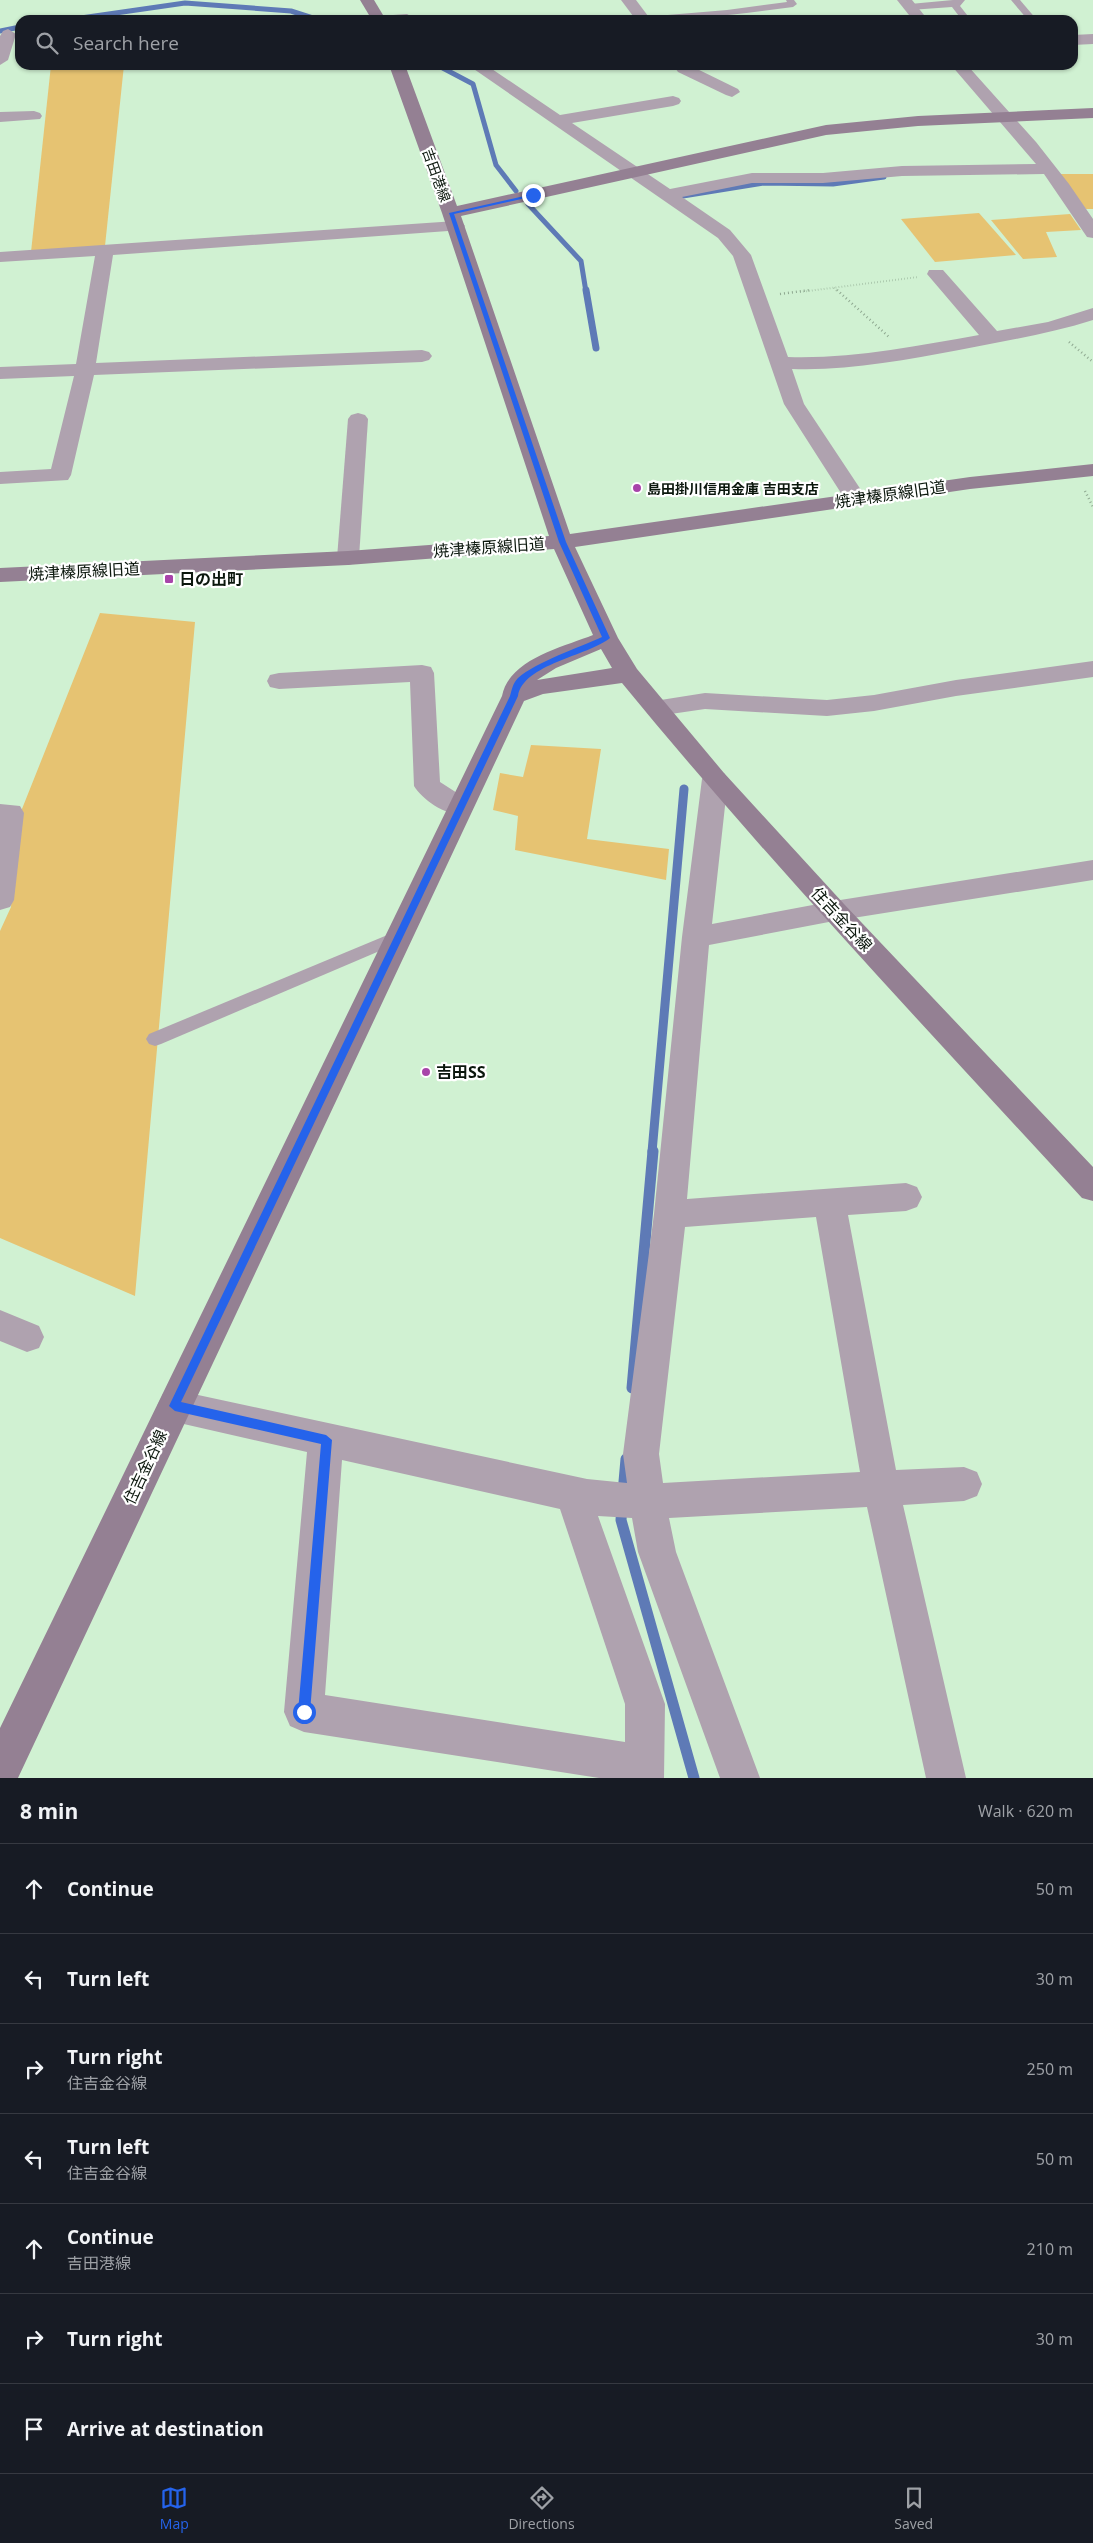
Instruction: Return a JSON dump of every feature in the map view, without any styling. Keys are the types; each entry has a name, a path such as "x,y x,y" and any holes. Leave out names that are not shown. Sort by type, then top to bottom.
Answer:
{"main road":[{"path":"367,0 376,15"},
{"name":"吉田港線","path":"399,70 454,219 562,542"},
{"path":"454,219 634,172 750,145 826,130 918,121 1093,113"},
{"name":"焼津榛原線旧道","path":"0,576 348,558 562,542 970,483 1093,470"},
{"name":"住吉金谷線","path":"562,542 606,638 628,674 715,779 834,911 1093,1188"},
{"name":"住吉金谷線","path":"0,1772 459,807 514,696 516,687 521,680 534,671 606,638"},
{"path":"514,696 539,687 628,674"}],"street":[{"path":"628,0 640,15"},
{"path":"907,3 917,15"},
{"path":"0,60 8,34"},
{"path":"1078,40 1093,39"},
{"path":"484,70 724,234 742,255 794,404 856,499"},
{"path":"684,70 732,92"},
{"path":"964,70 1049,169 1072,199 1093,233"},
{"path":"559,120 673,101"},
{"path":"0,117 34,116"},
{"path":"667,195 752,178 823,178 902,171 1049,169"},
{"path":"0,257 105,250 454,219"},
{"path":"0,478 60,475 84,372 105,250"},
{"path":"936,274 992,338"},
{"path":"780,363 818,364 910,352 1051,327 1093,314"},
{"path":"0,373 84,372 422,356"},
{"path":"348,558 358,419"},
{"path":"656,708 705,701 827,708 874,703 956,688 1092,672"},
{"path":"279,681 422,673 427,786 459,807"},
{"path":"715,779 696,937 670,1214 642,1454 640,1502 740,1778"},
{"path":"0,813 11,813 0,900"},
{"path":"696,937 834,911 1093,870"},
{"path":"670,1214 906,1198"},
{"path":"830,1203 882,1487 946,1778"},
{"path":"175,1406 581,1495 640,1502 882,1487 964,1484"},
{"path":"326,1440 304,1712 645,1772 645,1704 586,1536 581,1495"}],"lane":[{"path":"703,15 792,4 790,0"},
{"path":"1015,0 1028,15"},
{"path":"907,3 958,2 964,15"},
{"path":"155,1038 398,937"}],"path":[{"path":"757,296 936,274"},
{"path":"834,288 862,315 910,352"},
{"path":"1051,327 1093,362"}],"shaded area":[{"path":"50,70 123,70 105,246 31,252"},
{"path":"1057,174 1093,174 1093,209 1086,209"},
{"path":"979,213 1016,255 935,262 901,219"},
{"path":"1070,214 1081,230 1046,232 1057,257 1023,259 991,220"},
{"path":"100,613 195,622 135,1296 0,1238 0,931 11,907 16,824"},
{"path":"531,745 601,749 587,839 669,849 666,880 515,850 518,816 493,810 500,773 523,777"}],"waterway":[{"path":"102,15 185,3 291,11 303,15"},
{"path":"0,31 15,28"},
{"path":"446,70 473,84 496,165 516,191"},
{"path":"683,196 764,183 833,184 884,177"},
{"path":"528,204 581,261 586,292"},
{"path":"586,290 596,348"},
{"path":"652,1152 684,789"},
{"path":"632,1388 653,1151"},
{"path":"623,1493 626,1459"},
{"path":"622,1506 621,1520 694,1778"}],"place":[{"name":"島田掛川信用金庫 吉田支店","path":"637,488"},
{"name":"日の出町","path":"169,579"},
{"name":"吉田SS","path":"426,1072"}],"route":[{"path":"304,1712 326,1440 175,1406 459,807 514,696 516,687 521,680 534,671 606,638 562,542 452,213 533,195"}]}
